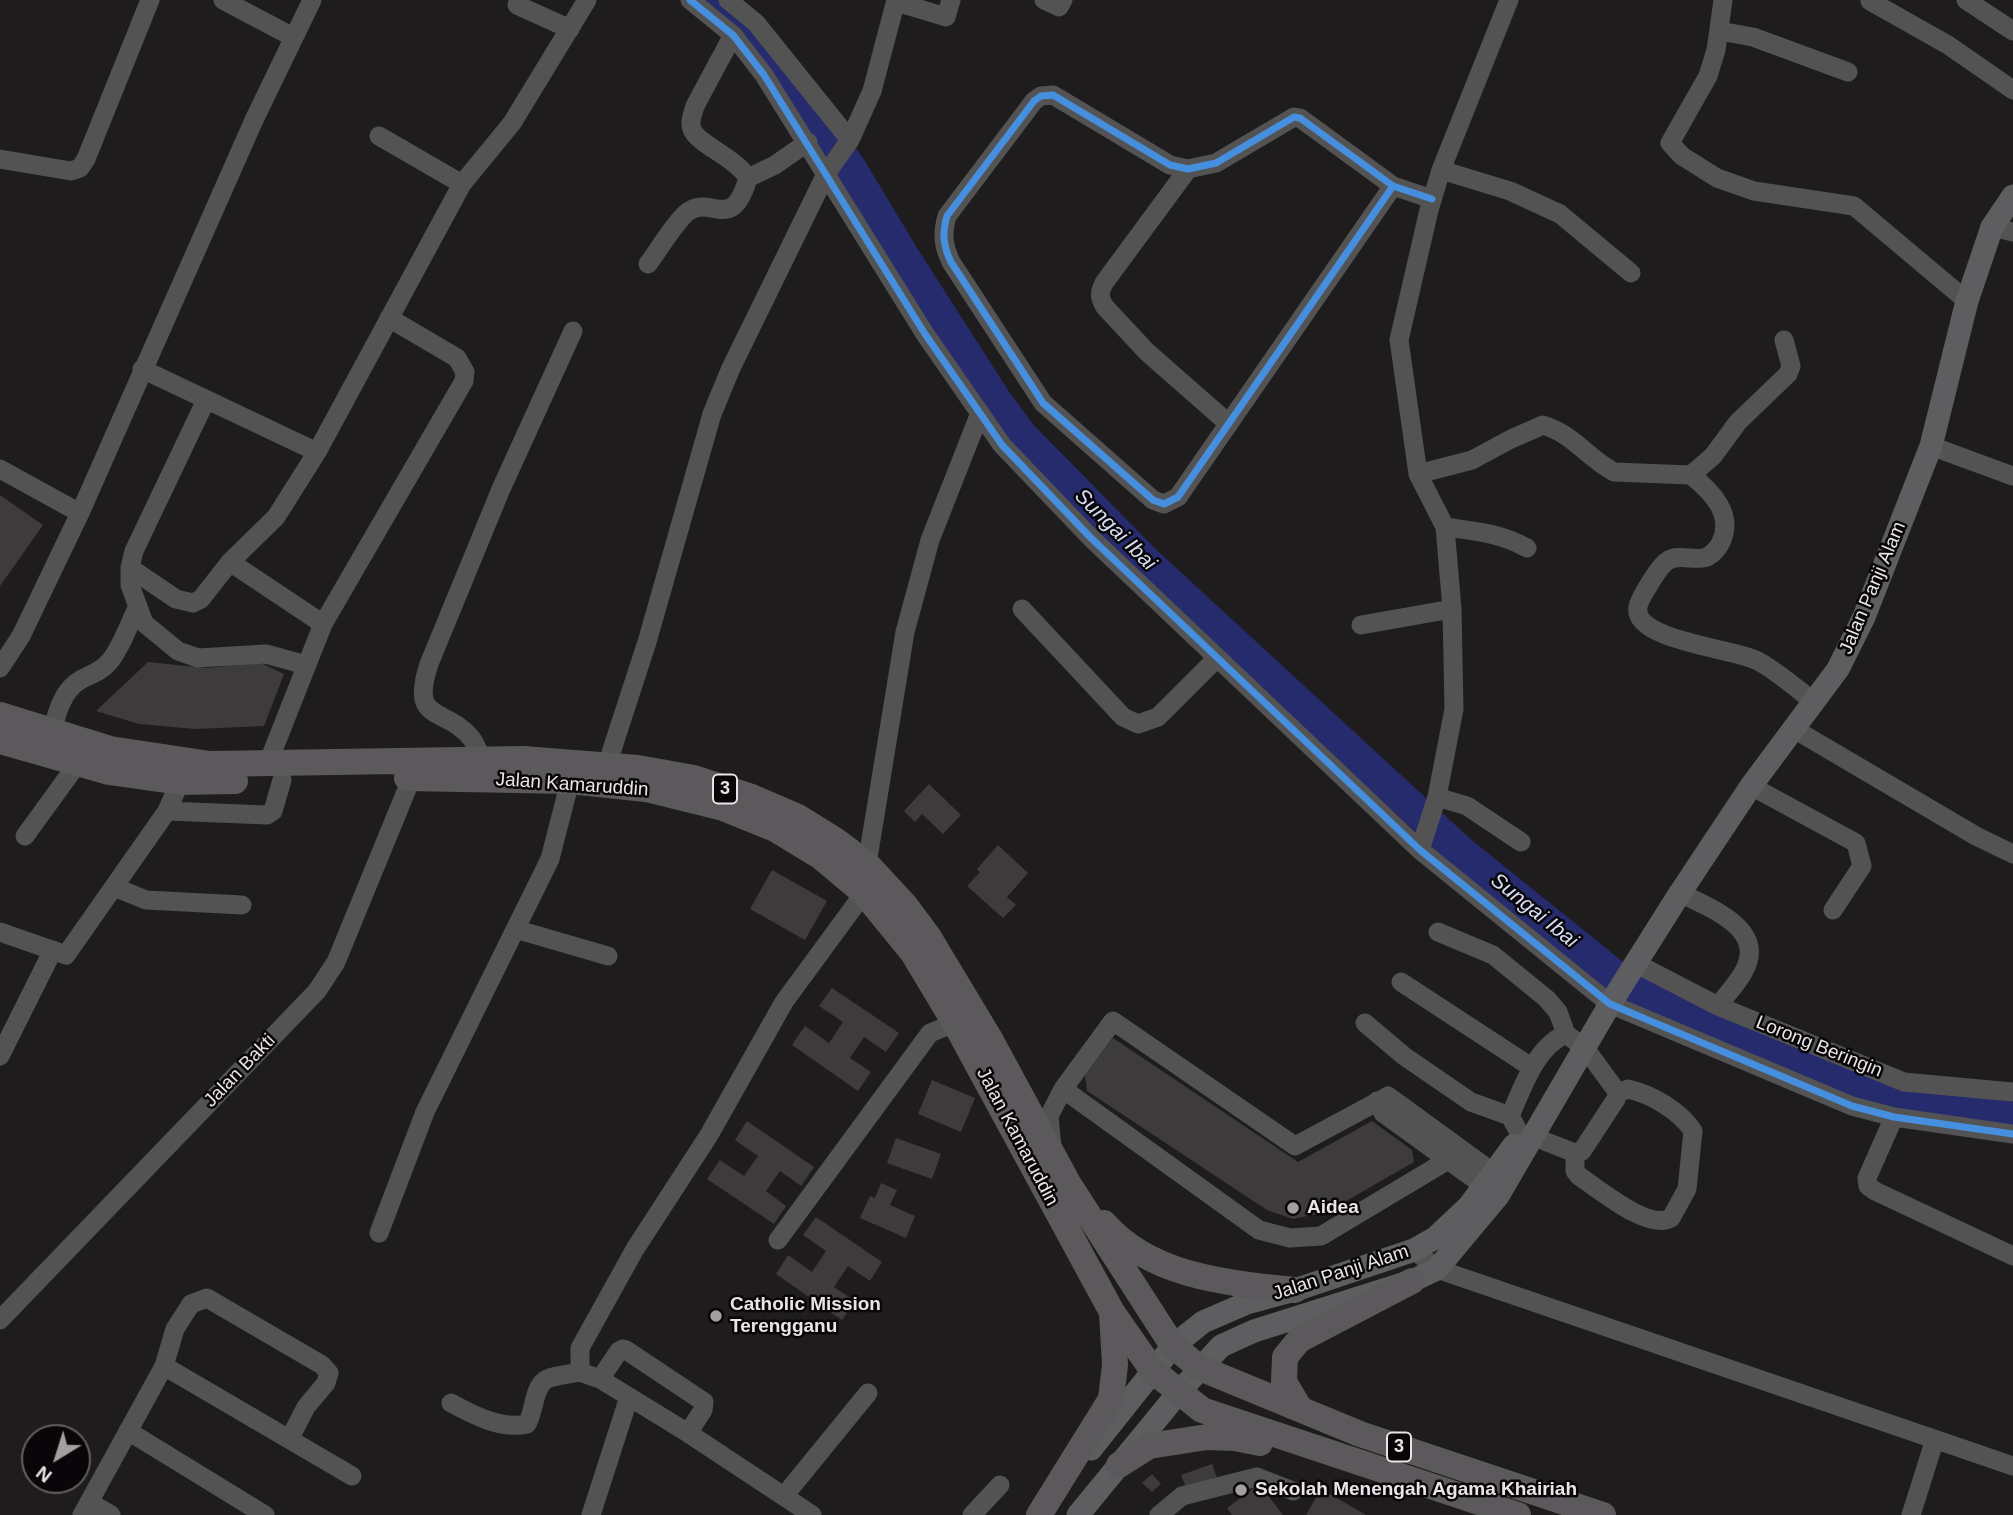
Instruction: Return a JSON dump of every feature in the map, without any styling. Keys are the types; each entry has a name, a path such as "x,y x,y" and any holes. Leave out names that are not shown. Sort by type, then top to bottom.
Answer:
{"highway":[{"name":"Jalan Kamaruddin","path":"0,715 110,749 275,772 570,781 646,789 723,808 775,829 821,857 864,893 912,953 955,1023 1112,1312 1153,1371 1179,1392"},
{"name":"Jalan Kamaruddin","path":"0,741 109,772 180,782 275,772 482,759 607,765 695,778 749,796 798,817 867,864 905,905 928,936 990,1039 1068,1183 1173,1346"},
{"path":"1068,1183 1109,1229 1137,1251 1186,1274 1294,1290"},
{"path":"1300,1409 1284,1382 1285,1357 1299,1340 1412,1282"},
{"path":"1039,1515 1111,1399 1115,1366 1112,1312"},
{"name":"3","path":"1173,1346 1200,1368 1360,1434 1603,1515"},
{"name":"3","path":"1179,1392 1202,1410 1518,1515"},
{"path":"1119,1465 1149,1446 1208,1437 1235,1438 1375,1467"}],"main road":[{"name":"Jalan Panji Alam","path":"1078,1515 1179,1392 1221,1346 1254,1331 1412,1282 1437,1269 1495,1184 1522,1129 1585,1048 1680,892 1751,786 1838,669 1864,617 1931,446 1968,301 2003,229 2013,196"},
{"name":"Jalan Panji Alam","path":"1039,1515 1173,1346 1203,1322 1247,1303 1414,1250 1435,1238 1495,1184"}],"street":[{"path":"0,159 71,171 79,168 86,159 150,0"},
{"path":"223,0 293,37"},
{"path":"0,668 21,636 80,513 142,369 312,0"},
{"path":"130,568 176,599 193,603 201,599 230,562 276,517 317,452 462,184 512,123 587,0"},
{"path":"690,0 710,8 764,75 925,334 1002,445 1072,518 1420,849 1610,1004 1852,1105 1894,1117 2013,1134"},
{"path":"728,0 756,23 849,141"},
{"path":"607,765 647,642 712,414 731,368 826,173 849,141 872,91 900,3 946,17 951,0"},
{"path":"1044,0 1059,7 1063,0"},
{"path":"1420,849 1437,798 1454,709 1452,609 1445,527 1418,474 1399,340 1441,170 1509,0"},
{"path":"1723,0 1708,76 1670,143 1682,156 1717,178 1754,191 1854,206 1968,301"},
{"path":"1966,0 2013,31"},
{"path":"1870,1 1948,45 2013,90"},
{"path":"517,5 570,29"},
{"path":"1719,30 1753,37 1848,72"},
{"path":"648,264 687,212 700,207 715,211 726,210 736,203 744,192 748,178 741,166 699,139 692,129 691,119 695,106 733,35"},
{"path":"1393,186 1178,497 1164,504 1153,500 1043,403 951,262 944,247 942,232 947,216 1034,101 1041,96 1053,95 1170,165 1188,169 1216,163 1294,117 1300,118 1393,186 1432,199"},
{"path":"379,136 462,184"},
{"path":"748,178 808,142"},
{"path":"1188,169 1104,283 1100,298 1104,307 1147,352 1229,424"},
{"path":"1441,170 1510,191 1559,214 1631,273"},
{"path":"167,811 267,816 273,811 275,772 306,665 323,624 464,381 466,372 457,358 389,318"},
{"path":"482,759 472,739 427,706 421,688 501,489 573,331"},
{"path":"1691,475 1713,456 1738,422 1788,374 1791,366 1784,340"},
{"path":"142,369 317,452"},
{"path":"206,400 134,551 130,585 144,623 178,651 198,659 266,654 306,665"},
{"path":"867,864 905,632 930,540 980,413"},
{"path":"1418,474 1472,460 1543,425 1568,435 1614,472 1691,475 1711,491 1723,512 1726,530 1719,548 1707,557 1674,558 1665,562 1638,604 1638,614 1643,622 1680,641 1758,661 1814,702"},
{"path":"1931,446 2013,476"},
{"path":"0,470 80,513"},
{"path":"1445,527 1494,534 1527,548"},
{"path":"230,562 323,624"},
{"path":"52,731 57,710 67,692 79,680 97,673 110,661 138,606"},
{"path":"1023,609 1123,717 1138,724 1158,717 1217,658"},
{"path":"1361,625 1452,609"},
{"path":"1794,729 1976,836 2013,854"},
{"path":"25,836 78,763"},
{"name":"Jalan Bakti","path":"0,1320 317,991 336,962 412,778"},
{"path":"379,1233 425,1112 550,859 570,781"},
{"path":"0,932 66,955 167,811 180,782"},
{"path":"1751,786 1856,843 1862,866 1833,910"},
{"path":"1437,798 1467,806 1521,842"},
{"path":"114,887 146,900 242,905"},
{"path":"1680,892 1731,921 1743,931 1750,949 1745,970 1718,1006"},
{"path":"580,1372 580,1348 635,1249 709,1135 785,1002 864,893"},
{"path":"515,929 608,956"},
{"path":"1438,932 1493,955 1547,999 1558,1012 1566,1034 1585,1048 1618,1093"},
{"path":"0,1056 53,950"},
{"name":"Lorong Beringin","path":"1635,963 1718,1006 1904,1082 2013,1092"},
{"path":"1401,982 1531,1067"},
{"path":"1053,1155 1049,1116 1063,1089 1113,1021 1295,1146 1388,1096 1495,1184"},
{"path":"778,1240 930,1033 955,1023"},
{"path":"1365,1023 1404,1056 1471,1102 1575,1153 1582,1151 1618,1093 1628,1089 1653,1099 1684,1118 1693,1131 1687,1189 1671,1218 1658,1221 1642,1217 1579,1176 1575,1171 1575,1153"},
{"path":"1522,1129 1531,1067 1559,1037 1566,1034"},
{"path":"1063,1089 1259,1230 1290,1238 1321,1236 1448,1160"},
{"path":"1377,1101 1383,1113 1448,1160 1495,1184"},
{"path":"1894,1117 1867,1178 1868,1186 2013,1256"},
{"path":"1414,1250 1437,1269 2013,1466"},
{"path":"111,1515 86,1508 164,1366 175,1329 191,1304 207,1298 322,1365 329,1373 326,1383 306,1407 290,1438"},
{"path":"600,1379 619,1351 626,1350 705,1402 688,1433"},
{"path":"164,1366 352,1476"},
{"path":"451,1403 479,1418 518,1426 527,1424 539,1385 547,1379 580,1372 600,1379 688,1433 812,1515"},
{"path":"784,1496 868,1394"},
{"path":"592,1515 629,1397"},
{"path":"128,1431 265,1515"},
{"path":"1911,1515 1935,1439"},
{"path":"1159,1515 1182,1496 1257,1477 1293,1491"},
{"path":"972,1515 1000,1485"}],"building":[{"path":"0,495 43,525 0,586"},
{"path":"148,662 206,668 261,663 284,674 264,726 195,729 139,724 96,711"},
{"path":"929,784 961,815 943,834 922,814 915,822 904,811"},
{"path":"998,845 1028,873 1007,897 1016,905 1003,918 967,886 980,872 977,869"},
{"path":"772,870 827,901 805,940 750,909"},
{"path":"832,988 899,1033 886,1052 864,1037 850,1058 871,1072 858,1091 792,1045 805,1026 829,1043 843,1022 819,1006"},
{"path":"1113,1038 1298,1162 1372,1121 1412,1150 1414,1162 1327,1212 1293,1219 1267,1210 1087,1091 1085,1075"},
{"path":"932,1080 975,1098 961,1132 918,1114"},
{"path":"747,1121 814,1167 801,1186 780,1171 766,1191 786,1206 774,1224 707,1179 720,1160 744,1176 758,1156 735,1140"},
{"path":"896,1138 941,1154 932,1179 887,1163"},
{"path":"881,1183 897,1190 890,1205 915,1216 906,1238 860,1218 870,1196 875,1198"},
{"path":"816,1217 882,1262 870,1281 848,1266 834,1287 855,1301 842,1320 776,1274 788,1255 812,1272 826,1251 803,1235"},
{"path":"1212,1464 1217,1478 1187,1490 1181,1475"},
{"path":"1152,1474 1161,1484 1152,1492 1142,1483"},
{"path":"1259,1484 1283,1515 1232,1515 1227,1508"},
{"path":"1321,1489 1366,1515 1306,1515"}],"waterway":[{"name":"Sungai Ibai","path":"711,0 759,38 851,169 905,259 996,401 1022,436 1145,561 1461,852 1615,976"},
{"name":"Sungai Ibai","path":"1635,990 1820,1074 1889,1100 2013,1118"}],"cycle path":[{"path":"690,0 733,35 764,75 925,334 1002,445 1090,537 1420,850 1610,1004 1852,1106 1894,1117 2013,1134"},
{"path":"1393,186 1178,497 1164,504 1153,500 1043,403 951,262 944,239 947,216 1034,101 1041,96 1053,95 1170,165 1188,169 1216,163 1294,117 1300,118 1393,186 1432,199"}],"place":[{"name":"Aidea","path":"1293,1208"},
{"name":"Catholic Mission Terengganu","path":"716,1316"},
{"name":"Sekolah Menengah Agama Khairiah","path":"1241,1490"}]}
